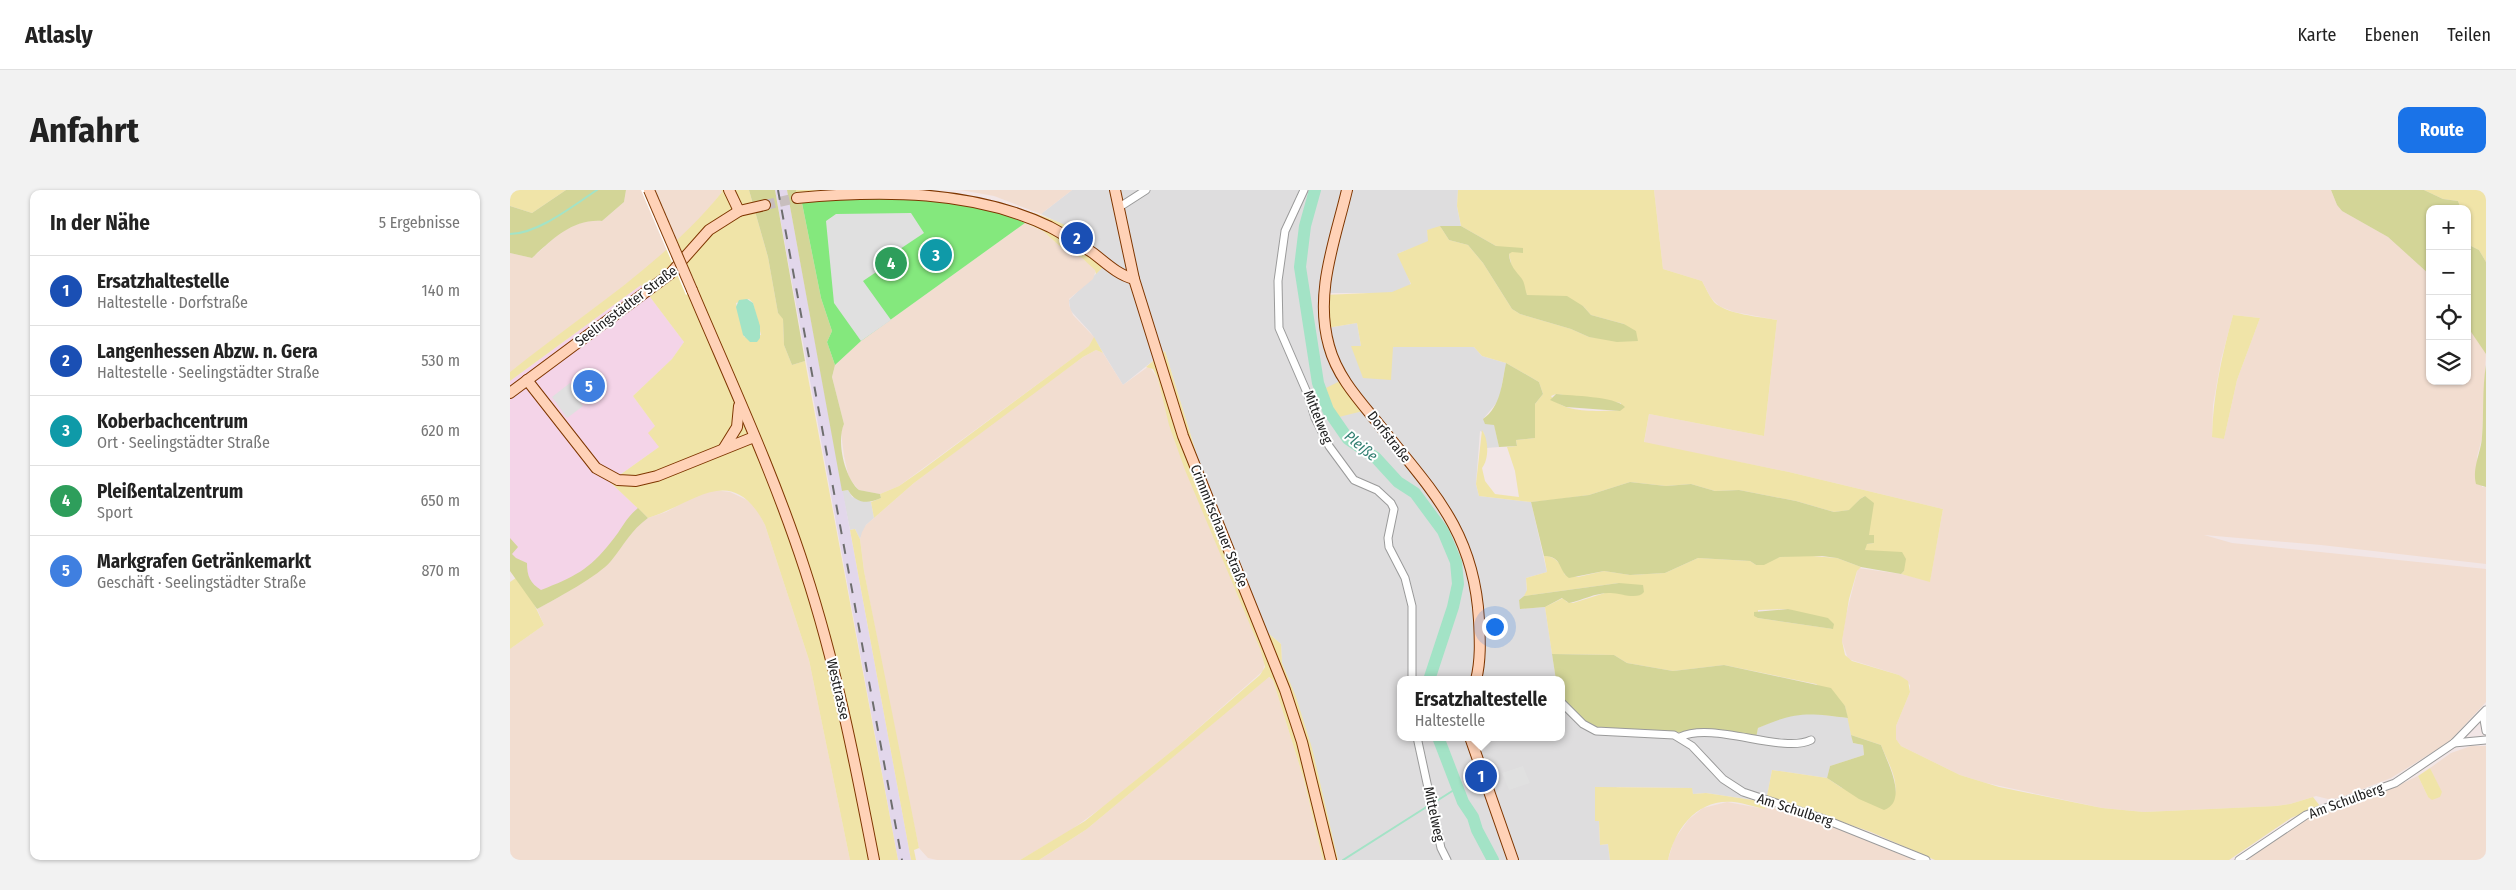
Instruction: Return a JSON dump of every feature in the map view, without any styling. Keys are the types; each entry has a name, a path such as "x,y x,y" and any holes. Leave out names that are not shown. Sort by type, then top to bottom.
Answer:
{"street":[{"name":"Westtrasse","path":"649,190 754,436 805,569 830,652 874,860"},
{"path":"729,190 739,211"},
{"name":"Crimmitschauer Straße","path":"1115,190 1134,279 1189,453 1273,658 1294,718 1331,860"},
{"path":"1118,208 1146,190"},
{"name":"Mittelweg","path":"1304,190 1285,231 1278,282 1279,328 1308,395 1315,418 1329,446 1354,480 1377,490 1391,503 1394,509 1388,538 1389,548 1404,578 1412,606 1412,676"},
{"name":"Dorfstraße","path":"1347,190 1330,256 1324,295 1328,345 1342,377 1444,508 1463,542 1472,567 1477,591 1480,661 1477,676"},
{"path":"797,198 820,192 913,192 959,198 1003,208 1052,228 1091,252 1119,274 1134,279"},
{"name":"Seelingstädter Straße","path":"510,393 670,274 709,230 739,211 765,205"},
{"path":"527,380 588,460 610,477 628,481 640,480 754,436"},
{"path":"724,448 737,427 740,403"},
{"path":"1565,706 1583,724 1596,731 1669,734 1680,737 1689,734 1722,734 1798,744 1811,740"},
{"path":"2484,712 2483,724 2486,731"},
{"name":"Am Schulberg","path":"2239,860 2306,815 2395,783 2454,743 2484,712"},
{"name":"Am Schulberg","path":"1680,737 1692,746 1723,779 1743,792 1831,821 1926,860"},
{"path":"2454,743 2486,740"},
{"name":"Mittelweg","path":"1418,741 1441,848 1447,860"},
{"path":"1473,741 1513,860"}],"shaded area":[{"path":"510,190 566,190 532,213 510,206"},
{"path":"566,190 626,190 624,202 602,221 581,223 572,227 555,237 532,258 510,253 510,206 532,213"},
{"path":"626,190 721,190 722,192 697,223 651,265 510,372 510,253 532,258 561,232 587,220 602,221 624,202"},
{"path":"721,190 749,190 768,257 778,313 783,318 784,345 792,365 805,361 898,860 850,860 809,660 765,525 752,505 739,495 726,491 711,492 648,518 610,482 659,447 648,433 655,426 633,396 672,359 684,342 641,285 510,381 510,372 648,266 699,218 722,192","holes":["749,299 753,303 761,335 744,337 736,303"]},
{"path":"749,190 775,190 805,361 792,365 784,345 783,319 778,313 768,257"},
{"path":"775,190 787,190 911,860 898,860"},
{"path":"787,190 796,190 798,203 802,203 821,298 832,331 827,342 835,365 832,377 844,424 841,440 843,459 854,484 859,490 880,494 881,498 876,500 863,502 851,495 848,490 842,491"},
{"path":"796,190 934,194 1002,205 1035,213 1065,225 1110,260 1096,274 1095,270 1082,258 1064,250 1043,231 1010,216 798,204"},
{"path":"960,190 1072,190 1041,214 994,196"},
{"path":"1072,190 1458,190 1457,206 1461,226 1427,230 1429,242 1399,253 1411,285 1392,293 1326,293 1327,328 1357,323 1361,346 1352,346 1474,347 1482,356 1506,363 1499,400 1483,419 1494,424 1499,447 1486,448 1484,433 1480,431 1476,484 1479,496 1531,502 1547,572 1526,578 1527,593 1519,600 1521,609 1545,607 1555,676 1397,676 1397,741 1565,741 1565,703 1643,733 1722,734 1756,737 1758,728 1783,717 1807,713 1848,718 1853,743 1863,745 1864,755 1830,766 1827,778 1772,770 1766,802 1706,793 1693,794 1691,788 1617,787 1596,821 1599,821 1600,845 1608,844 1610,860 1338,860 1306,729 1282,663 1281,644 1268,633 1199,462 1165,351 1123,385 1091,333 1070,310 1069,300 1110,260 1064,225 1041,214"},
{"path":"1458,190 1654,190 1663,269 1702,281 1709,295 1719,306 1744,314 1777,320 1764,436 1649,414 1644,442 1789,472 1943,509 1930,582 1901,574 1904,571 1865,550 1866,544 1874,543 1874,535 1869,535 1865,496 1850,510 1834,512 1796,501 1739,490 1715,491 1691,484 1666,486 1630,482 1589,495 1531,502 1479,496 1476,484 1482,430 1486,439 1487,449 1486,460 1482,468 1485,481 1495,494 1519,497 1515,471 1507,447 1517,446 1516,440 1535,438 1535,404 1543,394 1539,382 1506,363 1482,356 1474,347 1393,347 1391,380 1363,378 1351,346 1361,346 1357,323 1327,328 1324,295 1392,292 1411,284 1397,254 1428,241 1427,230 1440,226 1449,240 1468,245 1483,263 1512,309 1520,314 1571,329 1589,337 1638,341 1624,324 1591,315 1583,306 1527,295 1513,272 1509,254 1511,252 1496,246 1461,226 1457,206","holes":["1556,394 1621,403 1620,411 1582,410 1564,406 1551,396"]},
{"path":"1654,190 2331,190 2337,205 2342,211 2388,237 2426,271 2426,385 2471,385 2471,331 2486,352 2482,438 2477,457 2482,487 2486,487 2486,564 2321,545 2204,535 2232,543 2486,569 2486,702 2449,742 2391,778 2339,798 2328,799 2316,796 2276,806 2144,812 2102,808 1986,783 1960,775 1901,746 1896,739 1896,726 1910,692 1910,685 1899,675 1848,659 1842,641 1846,615 1858,568 1901,574 1930,581 1943,509 1789,472 1644,443 1649,414 1764,436 1777,320 1734,312 1719,306 1711,298 1702,281 1663,269","holes":["2233,315 2260,318 2237,380 2224,439 2212,436 2213,405 2221,360"]},
{"path":"2331,190 2424,190 2443,199 2458,201 2460,205 2426,205 2426,271 2388,237 2342,211 2337,205"},
{"path":"2424,190 2486,190 2486,262 2479,250 2471,246 2471,205 2460,205 2458,201 2443,199"},
{"path":"911,213 924,233 900,249 903,254 863,281 891,320 861,341 834,303 826,221 836,214"},
{"path":"1025,223 1043,231 1064,250 1082,258 1096,270 1093,279 1069,299 1073,315 1094,337 1092,344 899,486 880,494 859,490 849,478 844,456 841,432 844,424 832,377 835,365 861,341"},
{"path":"1440,226 1461,226 1496,246 1523,248 1523,253 1512,252 1509,254 1512,265 1523,281 1527,295 1567,296 1583,306 1591,315 1624,324 1636,331 1638,341 1617,342 1589,337 1571,329 1520,314 1512,309 1483,263 1468,245 1449,240"},
{"path":"2471,246 2479,250 2486,262 2486,354 2471,332"},
{"path":"641,285 684,342 672,359 633,396 655,426 659,447 610,482 646,516 604,565 539,605 510,563 510,381"},
{"path":"747,299 753,303 760,326 760,338 757,342 750,342 743,335 736,307 739,300"},
{"path":"2233,315 2260,318 2237,380 2224,439 2212,437 2214,406 2225,345"},
{"path":"1094,337 1103,353 1096,350 1083,357 914,483 874,518 871,502 881,498 880,494 899,486 922,470 1089,346"},
{"path":"1096,350 1103,353 1123,385 1149,366 1158,379 1176,444 1265,660 1263,671 1178,746 1104,806 1071,830 1020,860 937,860 928,858 919,848 900,759 864,571 860,539 862,532 866,525 914,483 1020,403 1083,357"},
{"path":"1165,351 1199,462 1268,633 1281,644 1282,663 1296,697 1312,748 1338,860 1323,860 1304,780 1273,680 1269,677 1087,829 1039,860 1020,860 1085,821 1178,746 1260,675 1265,667 1261,651 1185,470 1169,425 1158,379 1153,369 1146,367"},
{"path":"1506,363 1539,382 1543,394 1535,404 1535,438 1516,440 1517,446 1499,447 1494,425 1485,424 1483,419 1494,408 1497,401"},
{"path":"2486,365 2486,487 2476,484 2475,478 2482,437"},
{"path":"1340,381 1363,411 1339,417 1332,410 1324,389"},
{"path":"570,383 576,392 574,394 583,406 567,418 552,397"},
{"path":"1556,394 1603,399 1620,403 1625,407 1620,411 1566,407 1550,400"},
{"path":"1630,482 1666,486 1691,484 1715,491 1739,490 1796,501 1834,512 1849,510 1865,496 1874,503 1869,535 1874,535 1874,543 1867,544 1865,550 1902,552 1906,559 1904,571 1901,574 1861,567 1837,558 1822,556 1780,557 1764,565 1756,565 1750,561 1698,558 1665,573 1630,575 1604,571 1569,578 1554,558 1544,556 1531,502 1589,495"},
{"path":"713,490 730,492 745,499 756,507 765,525 809,660 850,860 510,860 510,649 544,625 537,609 561,596 610,562 634,528 648,518 666,512 692,498"},
{"path":"848,490 852,497 871,502 874,518 866,525 860,539 855,529 850,530 842,491"},
{"path":"638,508 648,518 632,533 605,567 576,587 537,609 510,571 510,538 518,547 512,554 527,563 530,579 541,590 563,581 588,566 603,552"},
{"path":"855,529 860,539 864,571 919,848 914,850 916,860 911,860 850,530"},
{"path":"1800,555 1837,558 1861,567 1857,571 1849,599 1842,641 1845,655 1852,661 1899,675 1908,681 1910,692 1896,726 1896,739 1901,746 1960,775 1999,787 2102,808 2144,812 2276,806 2313,797 2320,806 2291,818 2229,860 1935,860 1871,832 1767,796 1772,770 1827,778 1842,788 1895,794 1895,781 1881,745 1851,735 1845,706 1816,684 1724,665 1673,671 1627,663 1614,655 1552,654 1545,607 1563,598 1567,602 1573,603 1608,592 1641,595 1619,583 1524,596 1527,590 1526,578 1547,572 1544,556 1552,557 1557,561 1565,575 1578,577 1604,571 1630,575 1665,573 1698,558 1750,561 1756,565 1780,557","holes":["1788,609 1833,629 1758,618 1758,610"]},
{"path":"516,578 533,602 544,625 510,649 510,582"},
{"path":"1619,583 1643,585 1644,592 1637,596 1604,593 1569,603 1562,598 1545,607 1520,609 1519,600 1524,596"},
{"path":"1788,609 1828,618 1834,624 1833,629 1754,616 1754,612"},
{"path":"1552,654 1614,655 1627,663 1673,671 1724,665 1831,688 1845,706 1848,718 1812,714 1793,716 1758,728 1756,738 1722,734 1596,730 1565,704 1565,676 1555,676"},
{"path":"1268,677 1273,680 1304,780 1323,860 1039,860 1087,829"},
{"path":"1851,735 1881,745 1896,790 1895,798 1891,805 1884,810 1859,799 1827,778 1830,766 1864,755 1863,745 1853,743"},
{"path":"2471,746 2486,746 2486,860 2249,860 2254,853 2290,828 2318,814 2397,786 2418,776 2428,797 2442,793 2430,768 2451,753"},
{"path":"1523,766 1530,783 1509,790 1502,773"},
{"path":"2430,768 2442,792 2440,797 2432,800 2428,797 2418,776"},
{"path":"1595,787 1692,788 1693,794 1706,793 1766,802 1765,809 1734,802 1721,802 1699,810 1682,827 1671,848 1668,860 1610,860 1608,844 1600,845 1599,821 1595,821"},
{"path":"1727,802 1765,809 1765,806 1773,807 1802,814 1916,860 1668,860 1674,840 1689,819 1703,808"}],"green space":[{"path":"865,197 926,200 967,205 1006,215 1025,223 861,341 835,365 827,342 832,331 821,298 802,203"}],"pier":[{"path":"641,190 655,190 697,287 686,295"}],"waterway":[{"path":"510,234 521,233 544,224 597,190"},
{"name":"Pleiße","path":"1315,190 1305,226 1300,267 1318,383 1328,410 1348,439 1376,458 1398,482 1415,493 1443,531 1456,562 1458,584 1453,607 1430,676"},
{"name":"Pleiße","path":"1440,741 1463,802 1473,817 1477,830 1493,860"},
{"path":"1435,802 1457,788"},
{"path":"1343,860 1428,806"}],"tunnel":[{"path":"765,205 797,198"}],"railway":[{"path":"778,190 902,860"}],"place":[{"name":"Langenhessen Abzw. n. Gera","path":"1077,238"},
{"name":"Koberbachcentrum","path":"936,255"},
{"name":"Pleißentalzentrum","path":"891,263"},
{"name":"Markgrafen Getränkemarkt","path":"589,386"},
{"name":"Ersatzhaltestelle","path":"1481,776"}]}
